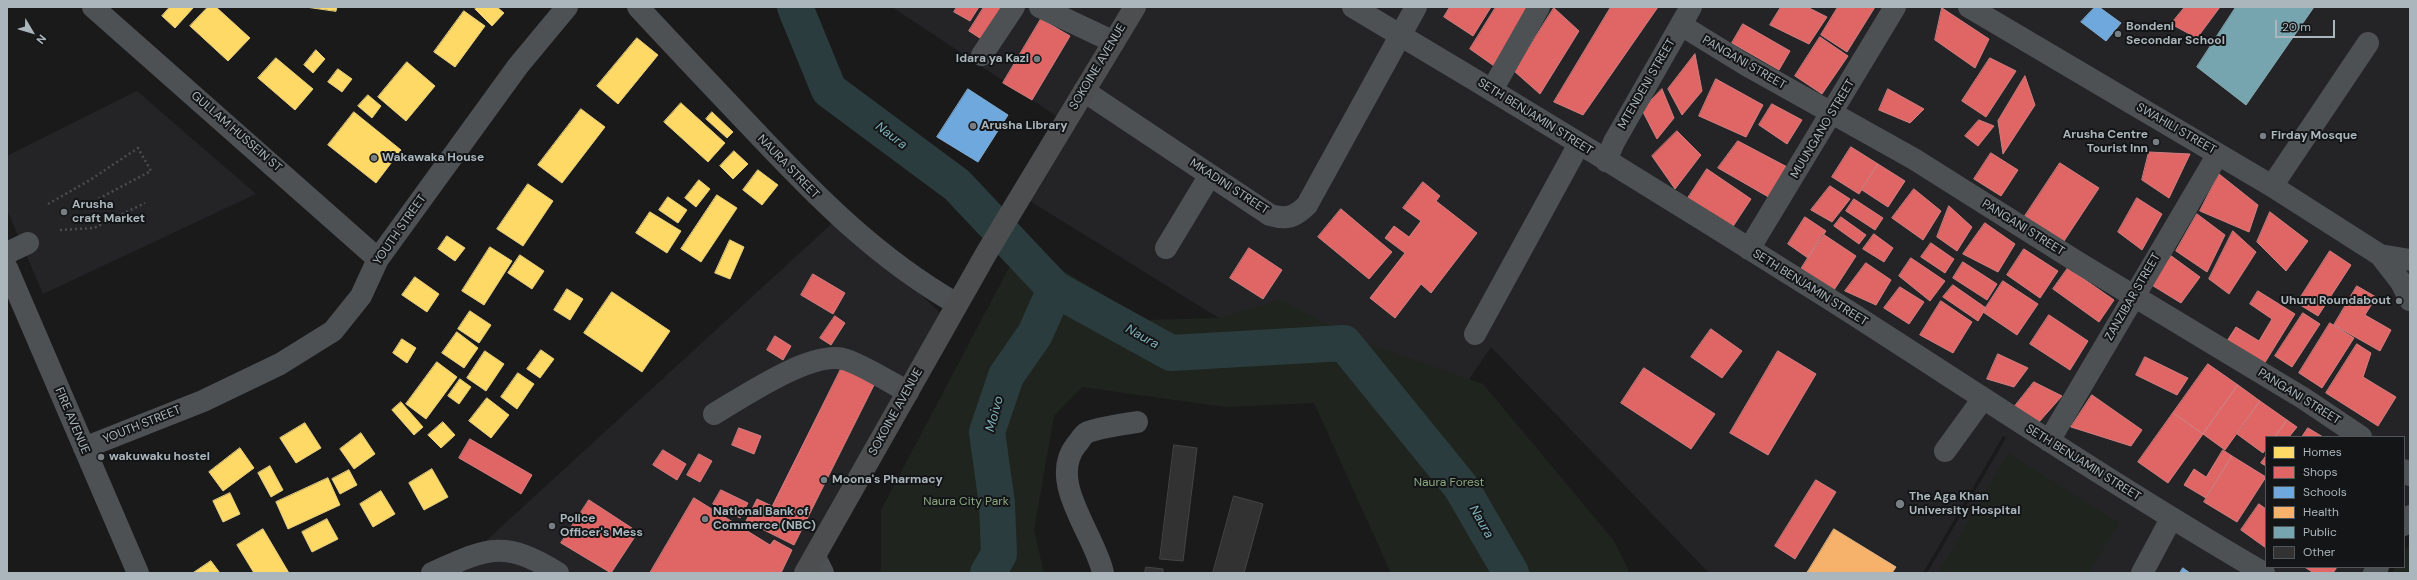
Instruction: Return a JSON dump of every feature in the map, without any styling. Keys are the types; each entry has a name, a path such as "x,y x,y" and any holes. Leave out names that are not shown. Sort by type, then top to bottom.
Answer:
{"main road":[{"name":"SOKOINE AVENUE","path":"814,568 908,392 987,252 1135,7"}],"street":[{"name":"GULLAM HUSSEIN ST","path":"93,7 378,259"},
{"name":"YOUTH STREET","path":"84,448 203,401 280,364 333,331 361,296 378,259 518,66 566,7"},
{"name":"NAURA STREET","path":"638,7 816,197 876,249 930,289 958,304"},
{"path":"982,55 1014,7"},
{"path":"1040,7 1114,42"},
{"name":"SETH BENJAMIN STREET","path":"1353,7 1492,90 1749,249 1982,400 2171,519 2264,573"},
{"name":"MKADINI STREET","path":"1084,91 1270,215 1280,218 1290,218 1300,212 1307,205 1416,7"},
{"path":"1492,90 1539,7"},
{"name":"MUUNGANO STREET","path":"1749,249 1896,7"},
{"name":"SWAHILI STREET","path":"1969,7 2272,186 2380,255 2401,282 2410,300"},
{"name":"PANGANI STREET","path":"1686,16 1833,113 1914,159 2133,296 2303,398 2360,436"},
{"name":"MTENDENI STREET","path":"1606,161 1614,142 1686,16"},
{"path":"2272,186 2368,43"},
{"path":"1475,334 1579,144"},
{"name":"ZANZIBAR STREET","path":"2049,441 2218,154"},
{"path":"1166,248 1210,175"},
{"path":"7,253 28,243"},
{"name":"SWAHILI STREET","path":"2380,255 2410,260"},
{"name":"FIRE AVENUE","path":"7,268 138,573"},
{"path":"714,414 773,379 821,358 843,359 908,392"},
{"path":"1945,451 1982,400"},
{"path":"1103,573 1089,533 1070,494 1065,468 1072,451 1086,434 1136,422"},
{"path":"2142,573 2171,519"},
{"path":"432,573 478,552 502,550 518,552 558,573"}],"path":[{"path":"48,204 90,180 138,148 151,171 98,199"},
{"path":"60,230 94,228 145,203"}],"shaded area":[{"path":"892,7 2410,7 2410,506 2405,514 2405,436 2265,436 2265,568 2368,568 2365,573 1927,573 2006,438 2003,436 1923,573 1709,573 1491,347 1424,445 1025,198 1067,123"},
{"path":"137,91 256,194 43,294 7,210 7,156"},
{"path":"839,217 953,325 815,573 426,573 476,550"}],"green space":[{"path":"1021,245 1145,320 1218,318 1280,300 1360,341 1483,384 1614,541 1630,573 1391,573 1314,403 1225,407 1082,387 1054,416 1034,530 1044,573 881,573 881,510"},
{"path":"2008,453 2119,523 2089,573 1938,573"},
{"path":"2410,543 2410,573 2392,573 2394,568 2405,568 2405,551"}],"building: Homes":[{"path":"170,7 194,7 175,28 162,16"},
{"path":"208,7 216,7 250,38 228,61 190,26"},
{"path":"306,7 337,7 336,11"},
{"path":"477,7 497,7 504,13 492,26 475,9"},
{"path":"464,11 485,26 455,67 434,52"},
{"path":"637,38 658,55 618,104 597,86"},
{"path":"316,50 325,59 313,73 304,65"},
{"path":"276,58 313,89 295,110 258,78"},
{"path":"407,62 435,86 406,121 378,97"},
{"path":"338,69 352,79 342,92 328,82"},
{"path":"368,95 381,106 372,118 358,106"},
{"path":"681,103 725,143 708,162 664,122"},
{"path":"581,109 605,127 562,183 538,165"},
{"path":"354,112 401,150 376,183 328,145"},
{"path":"712,112 733,132 727,138 706,119"},
{"path":"734,151 748,164 733,179 720,166"},
{"path":"758,170 778,185 762,205 743,190"},
{"path":"699,180 710,189 696,207 685,198"},
{"path":"528,184 553,201 523,246 497,229"},
{"path":"717,195 737,208 701,262 681,249"},
{"path":"668,197 687,210 678,223 659,210"},
{"path":"650,212 681,231 667,253 636,233"},
{"path":"447,236 465,248 455,261 438,249"},
{"path":"730,240 744,247 730,279 715,273"},
{"path":"490,247 512,261 484,305 462,291"},
{"path":"520,255 544,271 532,289 508,273"},
{"path":"415,277 439,294 427,312 402,295"},
{"path":"567,289 583,299 570,320 554,310"},
{"path":"612,292 670,331 642,372 584,333"},
{"path":"470,311 491,325 479,343 458,329"},
{"path":"457,332 478,348 464,368 442,353"},
{"path":"402,339 416,348 407,363 393,353"},
{"path":"541,350 554,359 540,378 527,369"},
{"path":"485,351 504,364 486,391 467,378"},
{"path":"437,362 457,377 426,419 406,404"},
{"path":"518,373 534,384 517,409 501,397"},
{"path":"460,379 471,387 459,404 448,396"},
{"path":"487,398 509,415 491,438 469,421"},
{"path":"401,402 423,427 414,435 392,410"},
{"path":"443,422 455,435 441,448 428,435"},
{"path":"305,423 321,448 296,463 280,438"},
{"path":"361,433 375,454 354,469 340,449"},
{"path":"240,448 254,468 223,491 209,472"},
{"path":"270,466 283,490 271,497 258,473"},
{"path":"432,469 448,497 424,510 409,483"},
{"path":"349,470 357,485 340,494 332,479"},
{"path":"328,478 340,505 288,529 276,502"},
{"path":"381,491 395,514 373,527 360,504"},
{"path":"230,493 240,514 223,522 213,501"},
{"path":"327,519 338,539 312,552 302,532"},
{"path":"263,529 289,573 254,573 237,545"},
{"path":"211,561 220,573 193,573"}],"building: Shops":[{"path":"957,7 979,7 970,21 954,12"},
{"path":"984,7 1008,7 986,42 969,31"},
{"path":"1450,7 1491,7 1473,36 1444,17"},
{"path":"1496,7 1536,7 1497,68 1470,49"},
{"path":"1611,7 1658,7 1583,115 1554,102"},
{"path":"1781,7 1807,7 1827,17 1809,44 1770,25"},
{"path":"1838,7 1875,7 1847,52 1821,35"},
{"path":"2185,7 2220,7 2197,38 2171,24"},
{"path":"1554,8 1579,31 1540,94 1514,71"},
{"path":"1942,8 1989,39 1975,68 1935,40"},
{"name":"Idara ya Kazi","path":"1041,19 1070,36 1032,100 1003,83"},
{"path":"1743,24 1790,51 1779,70 1732,43"},
{"path":"1820,37 1848,56 1822,94 1795,76"},
{"path":"1695,54 1702,91 1682,115 1668,89"},
{"path":"1990,58 2016,71 1986,117 1962,101"},
{"path":"2025,76 2035,105 2003,154 1998,121"},
{"path":"1716,79 1763,105 1746,137 1699,116"},
{"path":"1662,89 1674,118 1657,139 1642,110"},
{"path":"1888,89 1924,109 1910,123 1879,110"},
{"path":"1772,104 1802,120 1787,144 1759,125"},
{"path":"1979,120 1994,126 1978,146 1965,136"},
{"path":"1677,131 1701,155 1675,189 1652,156"},
{"path":"1738,141 1791,169 1772,199 1718,168"},
{"path":"1851,147 1878,164 1859,194 1832,177"},
{"path":"2149,152 2190,154 2169,198 2142,180"},
{"path":"1991,153 2018,170 2001,196 1974,179"},
{"path":"2060,163 2099,188 2064,241 2025,216"},
{"path":"1878,164 1905,181 1888,207 1862,190"},
{"path":"1707,169 1751,199 1730,231 1686,201"},
{"path":"2219,174 2258,205 2249,232 2200,211"},
{"path":"1423,182 1440,196 1436,201 1477,233 1431,293 1421,284 1395,318 1370,298 1405,253 1385,238 1394,226 1409,237 1421,221 1403,208"},
{"path":"1830,186 1850,199 1832,222 1811,210"},
{"path":"1914,189 1941,211 1923,240 1892,218"},
{"path":"2137,198 2162,214 2142,250 2118,232"},
{"path":"1854,199 1883,218 1875,230 1846,211"},
{"path":"1949,206 1972,227 1957,251 1937,237"},
{"path":"1341,209 1392,252 1369,279 1318,237"},
{"path":"2270,212 2308,241 2286,271 2257,242"},
{"path":"2197,214 2225,235 2207,272 2176,251"},
{"path":"1805,217 1826,231 1808,258 1788,244"},
{"path":"1841,217 1866,235 1859,244 1834,226"},
{"path":"1985,223 2015,244 1998,272 1963,254"},
{"path":"2233,231 2256,252 2229,294 2209,279"},
{"path":"1823,234 1856,256 1834,290 1801,269"},
{"path":"1874,234 1893,248 1884,262 1863,249"},
{"path":"1931,243 1954,259 1945,273 1921,257"},
{"path":"1249,248 1282,270 1263,299 1230,278"},
{"path":"2024,249 2058,271 2040,298 2007,275"},
{"path":"2330,251 2351,265 2318,316 2297,303"},
{"path":"2170,255 2200,277 2181,303 2150,284"},
{"path":"1911,258 1945,281 1930,301 1899,276"},
{"path":"1963,262 1997,284 1987,300 1953,278"},
{"path":"1866,263 1891,280 1876,305 1845,291"},
{"path":"2068,268 2114,300 2099,322 2053,289"},
{"path":"813,274 845,293 833,314 801,295"},
{"path":"2003,281 2038,304 2017,335 1983,312"},
{"path":"1953,285 1986,308 1978,321 1943,297"},
{"path":"2357,286 2376,297 2365,315 2391,330 2380,351 2334,325"},
{"path":"1900,287 1924,302 1909,324 1884,308"},
{"path":"2258,291 2295,314 2264,364 2227,341 2236,327 2259,341 2272,319 2250,304"},
{"path":"1941,301 1972,322 1953,353 1920,335"},
{"path":"2303,313 2320,324 2292,367 2275,356"},
{"path":"2049,315 2088,341 2070,370 2030,344"},
{"path":"835,316 845,323 831,345 820,338"},
{"path":"2330,323 2354,338 2322,388 2299,373"},
{"path":"1711,329 1742,351 1722,378 1691,357"},
{"path":"775,336 791,346 783,360 767,350"},
{"path":"2357,344 2371,353 2363,377 2396,397 2378,426 2326,393"},
{"path":"1778,351 1816,374 1768,455 1730,433"},
{"path":"1998,354 2028,368 2014,387 1987,379"},
{"path":"2145,357 2188,378 2177,395 2136,375"},
{"path":"2208,364 2238,385 2203,434 2173,413"},
{"path":"842,367 875,383 794,545 746,521 757,499 772,506"},
{"path":"1644,368 1715,414 1691,449 1621,403"},
{"path":"2034,382 2062,396 2039,422 2015,406"},
{"path":"2238,385 2260,401 2225,450 2203,434"},
{"path":"2092,395 2142,430 2131,446 2071,427"},
{"path":"2260,401 2287,420 2276,436 2265,436 2265,450 2263,453 2237,434"},
{"path":"2173,413 2203,434 2168,483 2138,462"},
{"path":"2287,420 2297,427 2290,436 2276,436"},
{"path":"739,428 761,436 754,454 732,445"},
{"path":"2308,428 2321,436 2303,436"},
{"path":"470,439 532,475 521,494 459,458"},
{"path":"663,450 686,464 677,480 653,465"},
{"path":"2223,450 2232,456 2206,498 2184,485 2194,469 2206,477"},
{"path":"699,454 712,461 700,482 687,475"},
{"path":"2232,456 2265,476 2237,522 2204,502"},
{"path":"2265,457 2265,465 2261,463"},
{"path":"1816,480 1836,492 1795,559 1775,546"},
{"path":"721,490 748,503 740,518 713,504"},
{"name":"National Bank of Commerce (NBC)","path":"694,498 770,545 774,540 792,550 781,573 650,573"},
{"path":"589,500 638,532 611,573 561,543"},
{"path":"2259,504 2265,508 2265,547 2241,530"},
{"path":"2306,568 2336,568 2333,573 2314,573"}],"building: Schools":[{"path":"2095,7 2099,7 2121,23 2106,41 2081,22"},
{"name":"Arusha Library","path":"968,89 1008,115 978,162 937,137"},
{"path":"2183,568 2190,573 2180,573"}],"building: Health":[{"path":"1834,529 1896,567 1892,573 1807,573"}],"building: Public":[{"path":"2236,7 2314,7 2246,105 2197,67"}],"building: Other":[{"path":"1174,445 1197,448 1183,561 1160,559"},
{"path":"1234,496 1263,504 1244,573 1213,573"},
{"path":"1146,567 1163,569 1163,573 1145,573"}],"waterway":[{"name":"Naura","path":"795,7 829,90 957,185 1055,289 1171,353 1344,343 1461,487 1511,573"},
{"name":"Moivo","path":"988,573 999,554 997,504 987,432 1006,376 1035,334 1055,289"}],"place":[{"name":"Bondeni Secondar School","path":"2118,34"},
{"name":"Idara ya Kazi","path":"1037,59"},
{"name":"Arusha Library","path":"973,126"},
{"name":"Firday Mosque","path":"2263,136"},
{"name":"Arusha Centre Tourist Inn","path":"2156,142"},
{"name":"Wakawaka House","path":"374,158"},
{"name":"Arusha craft Market","path":"64,212"},
{"name":"Uhuru Roundabout","path":"2399,301"},
{"name":"wakuwaku hostel","path":"101,457"},
{"name":"Moona's Pharmacy","path":"824,480"},
{"name":"The Aga Khan University Hospital","path":"1900,504"},
{"name":"National Bank of Commerce (NBC)","path":"705,519"},
{"name":"Police Officer's Mess","path":"552,526"}],"park label":[{"name":"Naura Forest","path":"1449,483"},
{"name":"Naura City Park","path":"966,502"}]}
